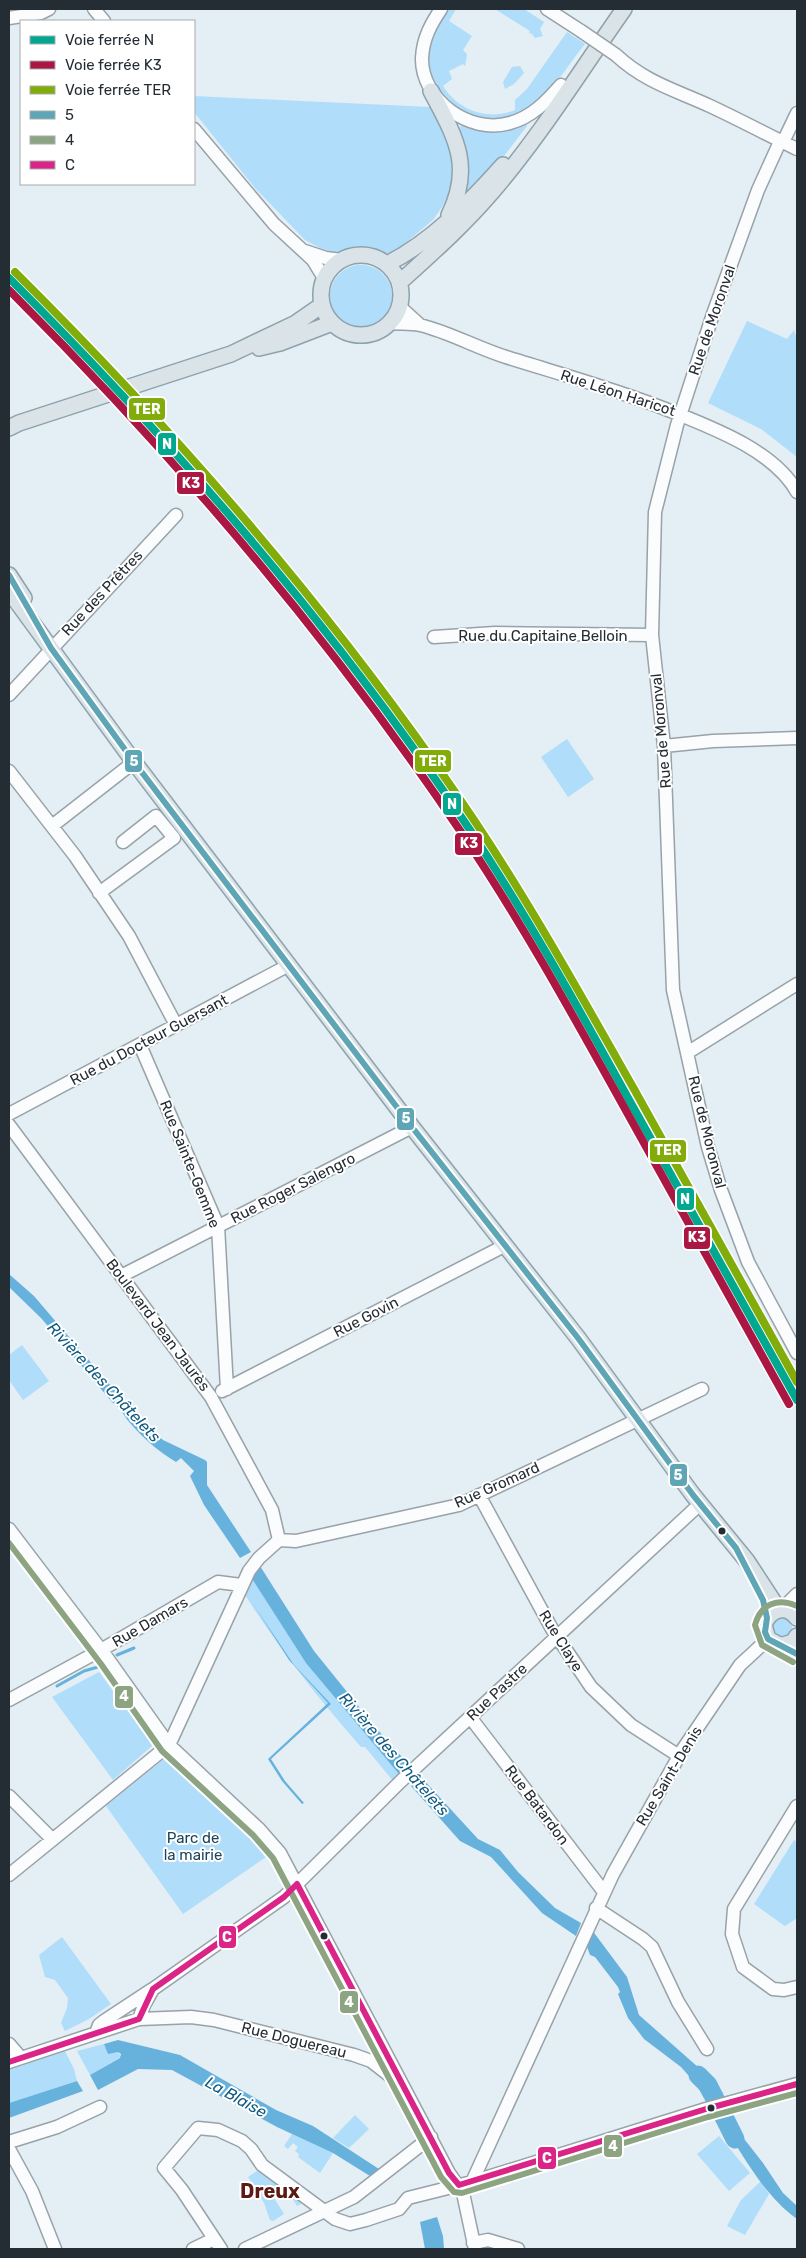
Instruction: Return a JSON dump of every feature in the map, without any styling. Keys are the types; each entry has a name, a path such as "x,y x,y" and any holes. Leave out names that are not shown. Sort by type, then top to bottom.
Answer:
{"main road":[{"path":"387,264 402,257 441,226 502,166 615,9"},
{"path":"399,283 449,237 492,192 522,155 624,9"},
{"path":"431,90 456,138 461,160 458,190 452,208 441,226"},
{"path":"365,255 377,258 387,264 399,283 401,294 399,306 390,323 380,330 367,335 354,335 342,331 332,323 322,305 321,292 324,278 332,267 342,260 353,256 365,255"},
{"path":"231,354 296,323 322,305"},
{"path":"12,425 231,354 280,343 332,323"},
{"path":"9,575 30,607 51,648"},
{"path":"9,591 134,762 412,1127 578,1338 700,1504 736,1548 776,1612"},
{"path":"776,1612 789,1611 797,1617"},
{"path":"776,1612 765,1632 768,1639 783,1645 797,1654"},
{"path":"783,1645 792,1642 797,1636"}],"street":[{"path":"9,18 41,13 49,9"},
{"path":"94,9 103,20"},
{"path":"442,9 428,30 423,53 425,75 431,90 442,104 458,115 477,123 494,125 510,123 528,115 543,104 562,85"},
{"path":"547,9 616,55 685,90 731,109 761,132 797,149"},
{"name":"Rue de Moronval","path":"797,112 782,142 778,146 758,190 713,314 681,414 655,512 652,635 664,746 674,990 708,1147 721,1190 748,1262 797,1353"},
{"path":"195,130 274,224 313,260 324,278"},
{"path":"303,250 326,258 342,260"},
{"name":"Rue Léon Haricot","path":"399,306 420,325"},
{"name":"Rue Léon Haricot","path":"390,323 420,325 502,356 653,403 681,414 746,445 795,483"},
{"name":"Rue des Prêtres","path":"9,695 176,515"},
{"name":"Rue du Capitaine Belloin","path":"434,637 495,633 652,635"},
{"path":"664,746 713,741 797,738"},
{"path":"52,826 134,762"},
{"path":"9,771 93,881 99,894 129,936 176,1026"},
{"path":"99,894 174,838 156,816 123,842"},
{"name":"Rue du Docteur Guersant","path":"9,1114 289,966"},
{"path":"687,1053 797,984"},
{"name":"Rue Sainte-Gemme","path":"140,1045 218,1226 227,1389"},
{"name":"Boulevard Jean Jaurès","path":"9,1125 211,1397 272,1510 280,1540"},
{"name":"Rue Roger Salengro","path":"121,1276 412,1127"},
{"name":"Rue Govin","path":"227,1389 504,1246"},
{"path":"211,1397 227,1389"},
{"name":"Rue Gromard","path":"280,1540 296,1541 459,1505 702,1389"},
{"name":"Rue Claye","path":"479,1495 557,1636 591,1688 631,1725 679,1756"},
{"name":"Rue Pastre","path":"96,2033 99,2025 104,2021 284,1897 400,1782 700,1504"},
{"path":"9,1529 102,1650 169,1745 259,1829 280,1853 403,2087"},
{"path":"9,1875 169,1745 249,1571 259,1558 280,1540"},
{"name":"Rue Damars","path":"9,1700 102,1650 218,1582 242,1585"},
{"path":"776,1612 797,1594"},
{"name":"Rue Saint-Denis","path":"472,2182 604,1892 679,1756 740,1665 768,1639"},
{"name":"Rue Batardon","path":"470,1717 604,1892"},
{"path":"9,1796 52,1839"},
{"path":"797,1806 734,1909 732,1934 743,1967 773,1989 797,1988"},
{"path":"596,1908 652,1947 678,2002 706,2049"},
{"path":"139,2019 153,1989"},
{"name":"Rue Doguereau","path":"15,2060 139,2019 191,2017 214,2020 322,2046 371,2061 403,2087 449,2173 459,2185 463,2193 474,2246"},
{"path":"9,2044 15,2060"},
{"path":"193,2249 217,2244 182,2190 164,2168 182,2149 196,2130 204,2128 218,2130 242,2141 252,2150 265,2167 338,2221 353,2223 399,2209 408,2198 472,2182 706,2109 797,2084"},
{"path":"9,2142 57,2127 100,2107"},
{"path":"245,2249 354,2197 431,2137"},
{"path":"9,2149 32,2191 55,2249"},
{"path":"474,2246 488,2240 518,2249"}],"green space":[{"path":"449,9 456,9 449,21 472,36 463,50 467,54 465,66 463,64 449,71 452,79 443,86 457,102 485,114 505,113 515,110 515,100 527,89 567,32 585,44 551,89 527,111 510,118 493,120 476,118 461,111 447,101 437,88 431,72 429,54 431,42"},
{"path":"495,9 524,9 544,22 540,29 543,36 535,38 529,33 530,31"},
{"path":"520,66 524,73 514,84 505,89 503,82 512,67"},
{"path":"195,96 430,107 454,146 454,183 445,202 434,219 396,251 388,253 363,249 333,252 320,248 305,240 255,188 195,113"},
{"path":"526,123 527,126 504,156 462,198 458,128 463,125"},
{"path":"355,265 367,265 383,274 390,284 392,296 390,308 383,318 367,327 355,327 344,322 335,313 330,302 330,290 335,279 344,270"},
{"path":"747,321 787,339 794,330 797,339 797,457 761,429 708,403"},
{"path":"567,739 594,779 568,797 541,757"},
{"path":"22,1345 49,1381 23,1400 9,1380 9,1355"},
{"path":"254,1569 294,1640 404,1772 394,1782 365,1747 361,1747 313,1690 255,1611 242,1590"},
{"path":"782,1617 789,1620 792,1627 789,1634 782,1637 775,1634 772,1627 775,1620"},
{"path":"99,1672 153,1745 113,1780 52,1697"},
{"name":"Parc de la mairie","path":"169,1755 269,1855 183,1914 106,1806"},
{"path":"794,1840 797,1842 797,1918 785,1926 754,1904"},
{"path":"62,1937 111,2004 89,2019 65,2031 61,2023 67,2008 68,1998 55,1980 45,1977 39,1955"},
{"path":"104,2044 108,2053 118,2052 121,2057 90,2075 77,2051"},
{"path":"64,2049 74,2069 77,2081 9,2103 9,2067"},
{"path":"355,2115 369,2129 349,2148 333,2138"},
{"path":"292,2134 333,2153 320,2173 298,2157 299,2154 295,2151 298,2147 293,2143 288,2149 284,2146"},
{"path":"719,2136 750,2173 729,2191 697,2154"},
{"path":"260,2169 305,2202 297,2206 287,2190 274,2198 284,2214 273,2221 270,2220 264,2203 248,2177"},
{"path":"761,2181 769,2194 745,2235 727,2226 741,2200"}],"water":[{"path":"9,1274 34,1296 140,1420 163,1440 207,1462 207,1485 251,1552 240,1558 204,1505 190,1476 194,1471 181,1458 176,1462 163,1454 128,1421 41,1318 9,1287"},
{"path":"260,1566 314,1651 377,1729 409,1765 399,1774 306,1663 251,1577"},
{"path":"253,1604 294,1665 331,1704 271,1759 285,1781 304,1803 302,1804 282,1781 268,1759 328,1703 289,1660"},
{"path":"421,1777 478,1839 500,1850 518,1872 555,1908 581,1923 576,1936 542,1913 491,1857 460,1841 411,1786"},
{"path":"592,1930 627,1977 639,2015 707,2075 723,2093 704,2098 696,2084 681,2067 644,2039 628,2018 618,1994 620,1992 618,1987 595,1957 590,1955 586,1944"},
{"name":"La Blaise","path":"118,2040 180,2055 276,2110 313,2126 379,2169 370,2176 333,2153 277,2127 172,2070 138,2069 98,2090 90,2075 120,2058 121,2054 118,2052 108,2054 104,2044"},
{"path":"77,2081 83,2091 9,2118 9,2103"},
{"path":"727,2117 763,2163 783,2193 797,2206 797,2219 774,2198 754,2173 719,2119"},
{"path":"437,2217 443,2236 444,2249 425,2249 420,2222"}],"waterway":[{"path":"117,1655 134,1648"},
{"path":"57,1686 84,1671 98,1667"},
{"name":"Rivière des Châtelets","path":"698,2075 708,2085 735,2139"}],"rail line":[{"name":"TER","path":"15,272 78,336 201,468 316,606 425,749 497,855 557,954 797,1382"},
{"name":"N","path":"9,278 134,408 253,542 310,612 419,756 491,862 552,962 797,1400"},
{"name":"K3","path":"9,290 71,353 191,483 304,618 411,759 482,864 543,964 789,1404"}],"transit line":[{"name":"5","path":"9,575 51,648 134,762 412,1127 578,1338 693,1495 736,1548 763,1600 767,1618 765,1632 768,1639 797,1654"},
{"name":"4","path":"9,1543 101,1664 162,1751 253,1835 273,1858 441,2177 454,2192 462,2193 708,2117 797,2093"},
{"name":"4","path":"793,1662 762,1645 755,1625 761,1612 771,1604 783,1602 797,1606"},
{"name":"C","path":"9,2062 139,2019 153,1989 284,1897 297,1884 449,2173 459,2185 706,2109 797,2084"}],"district":[{"name":"Dreux","path":"270,2191"}]}
